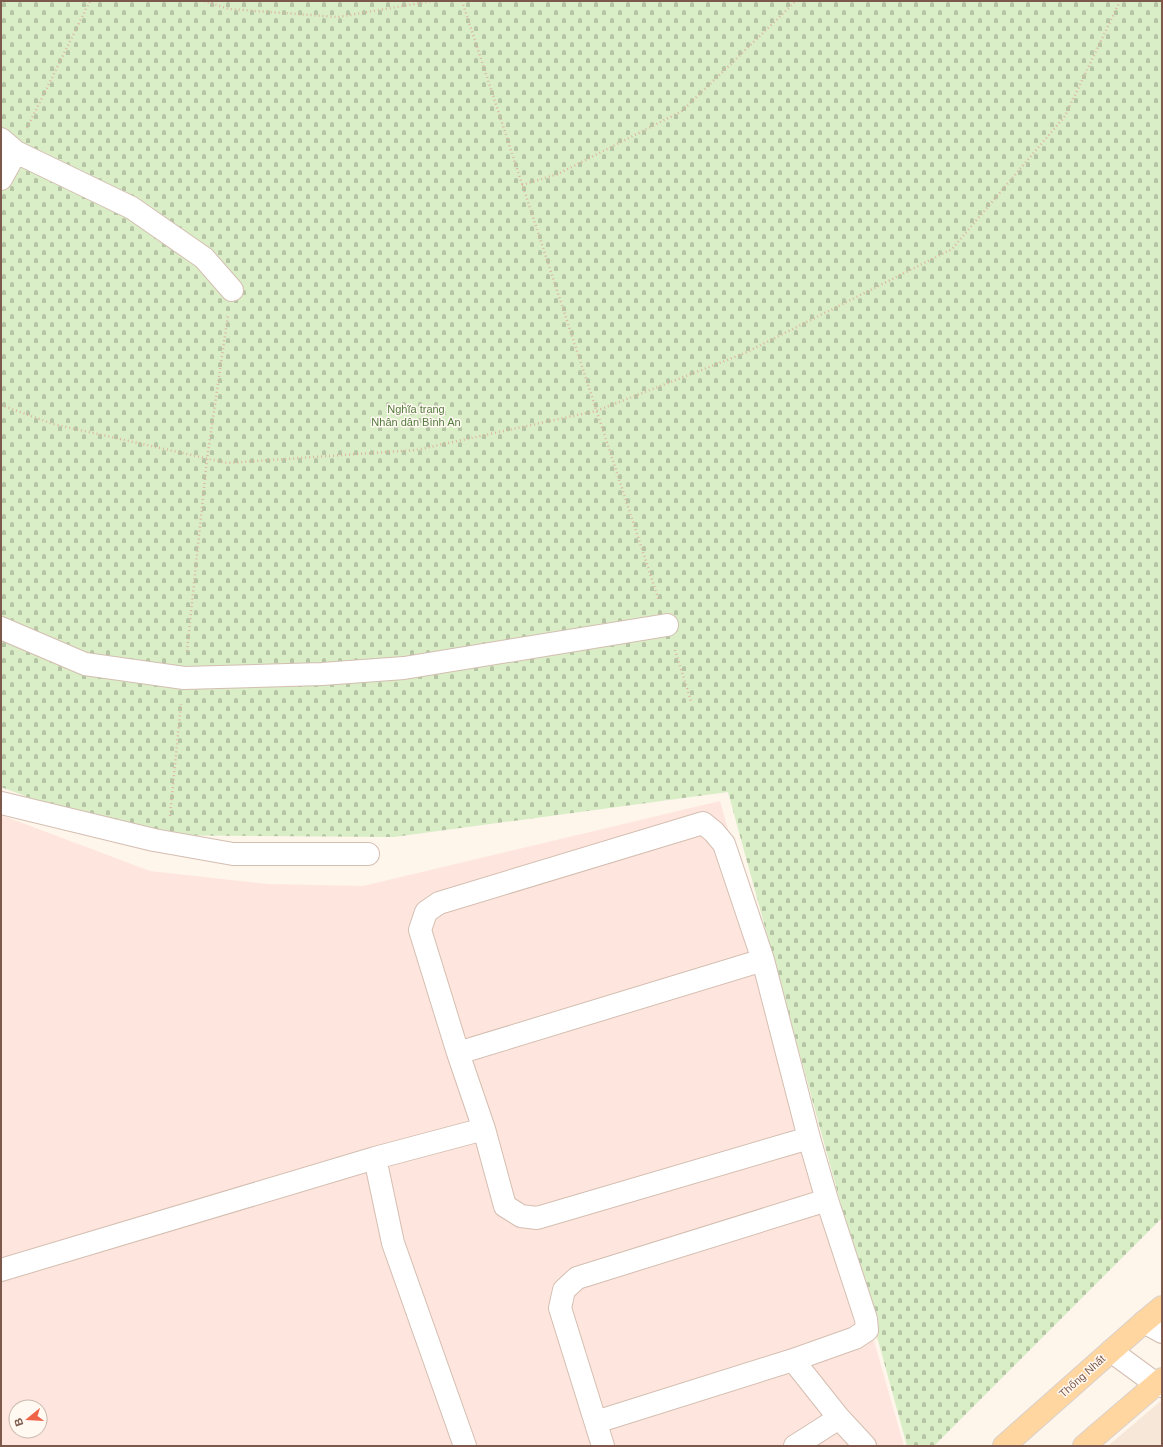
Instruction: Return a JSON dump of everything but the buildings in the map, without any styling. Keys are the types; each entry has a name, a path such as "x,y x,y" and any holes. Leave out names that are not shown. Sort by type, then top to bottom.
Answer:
{"main road":[{"name":"Thống Nhất","path":"1004,1446 1110,1351 1153,1327 1162,1307"},
{"path":"1084,1446 1160,1383"}],"street":[{"path":"1,179 8,146 132,208 204,258 232,290"},
{"path":"1,628 85,664 184,678 322,674 404,668 667,625"},
{"path":"1,803 154,840 232,854 368,854"},
{"path":"596,1422 794,1360 855,1338 867,1330 866,1319 827,1200 809,1138 763,960 724,844 714,832 703,824 439,903 426,912 420,930 458,1053 484,1128 506,1206 521,1216 537,1218 809,1138"},
{"path":"458,1053 763,960"},
{"path":"1,1270 375,1158 484,1128"},
{"path":"375,1158 393,1243 465,1446"},
{"path":"604,1446 560,1308 564,1290 577,1278 827,1200"},
{"path":"1110,1351 1160,1383"},
{"path":"794,1360 839,1418 865,1446"},
{"path":"795,1446 839,1418"}],"path":[{"path":"8,146 90,1"},
{"path":"204,1 229,9 338,17 432,1"},
{"path":"462,1 692,701"},
{"path":"522,186 558,174 682,111 796,1"},
{"path":"1,405 53,424 227,464 416,450 596,411 745,353 952,249 1065,116 1120,1"},
{"path":"170,817 207,459 232,290"}],"shaded area":[{"path":"720,801 904,1446 1,1446 1,815 150,871 268,884 363,886"},
{"path":"1162,1400 1162,1446 1108,1446 1155,1406"}],"green space":[{"name":"Nghĩa trang Nhân dân Bình An","path":"1,1 1162,1 1162,1218 934,1446 907,1446 728,792 394,837 129,835 1,787"}]}
